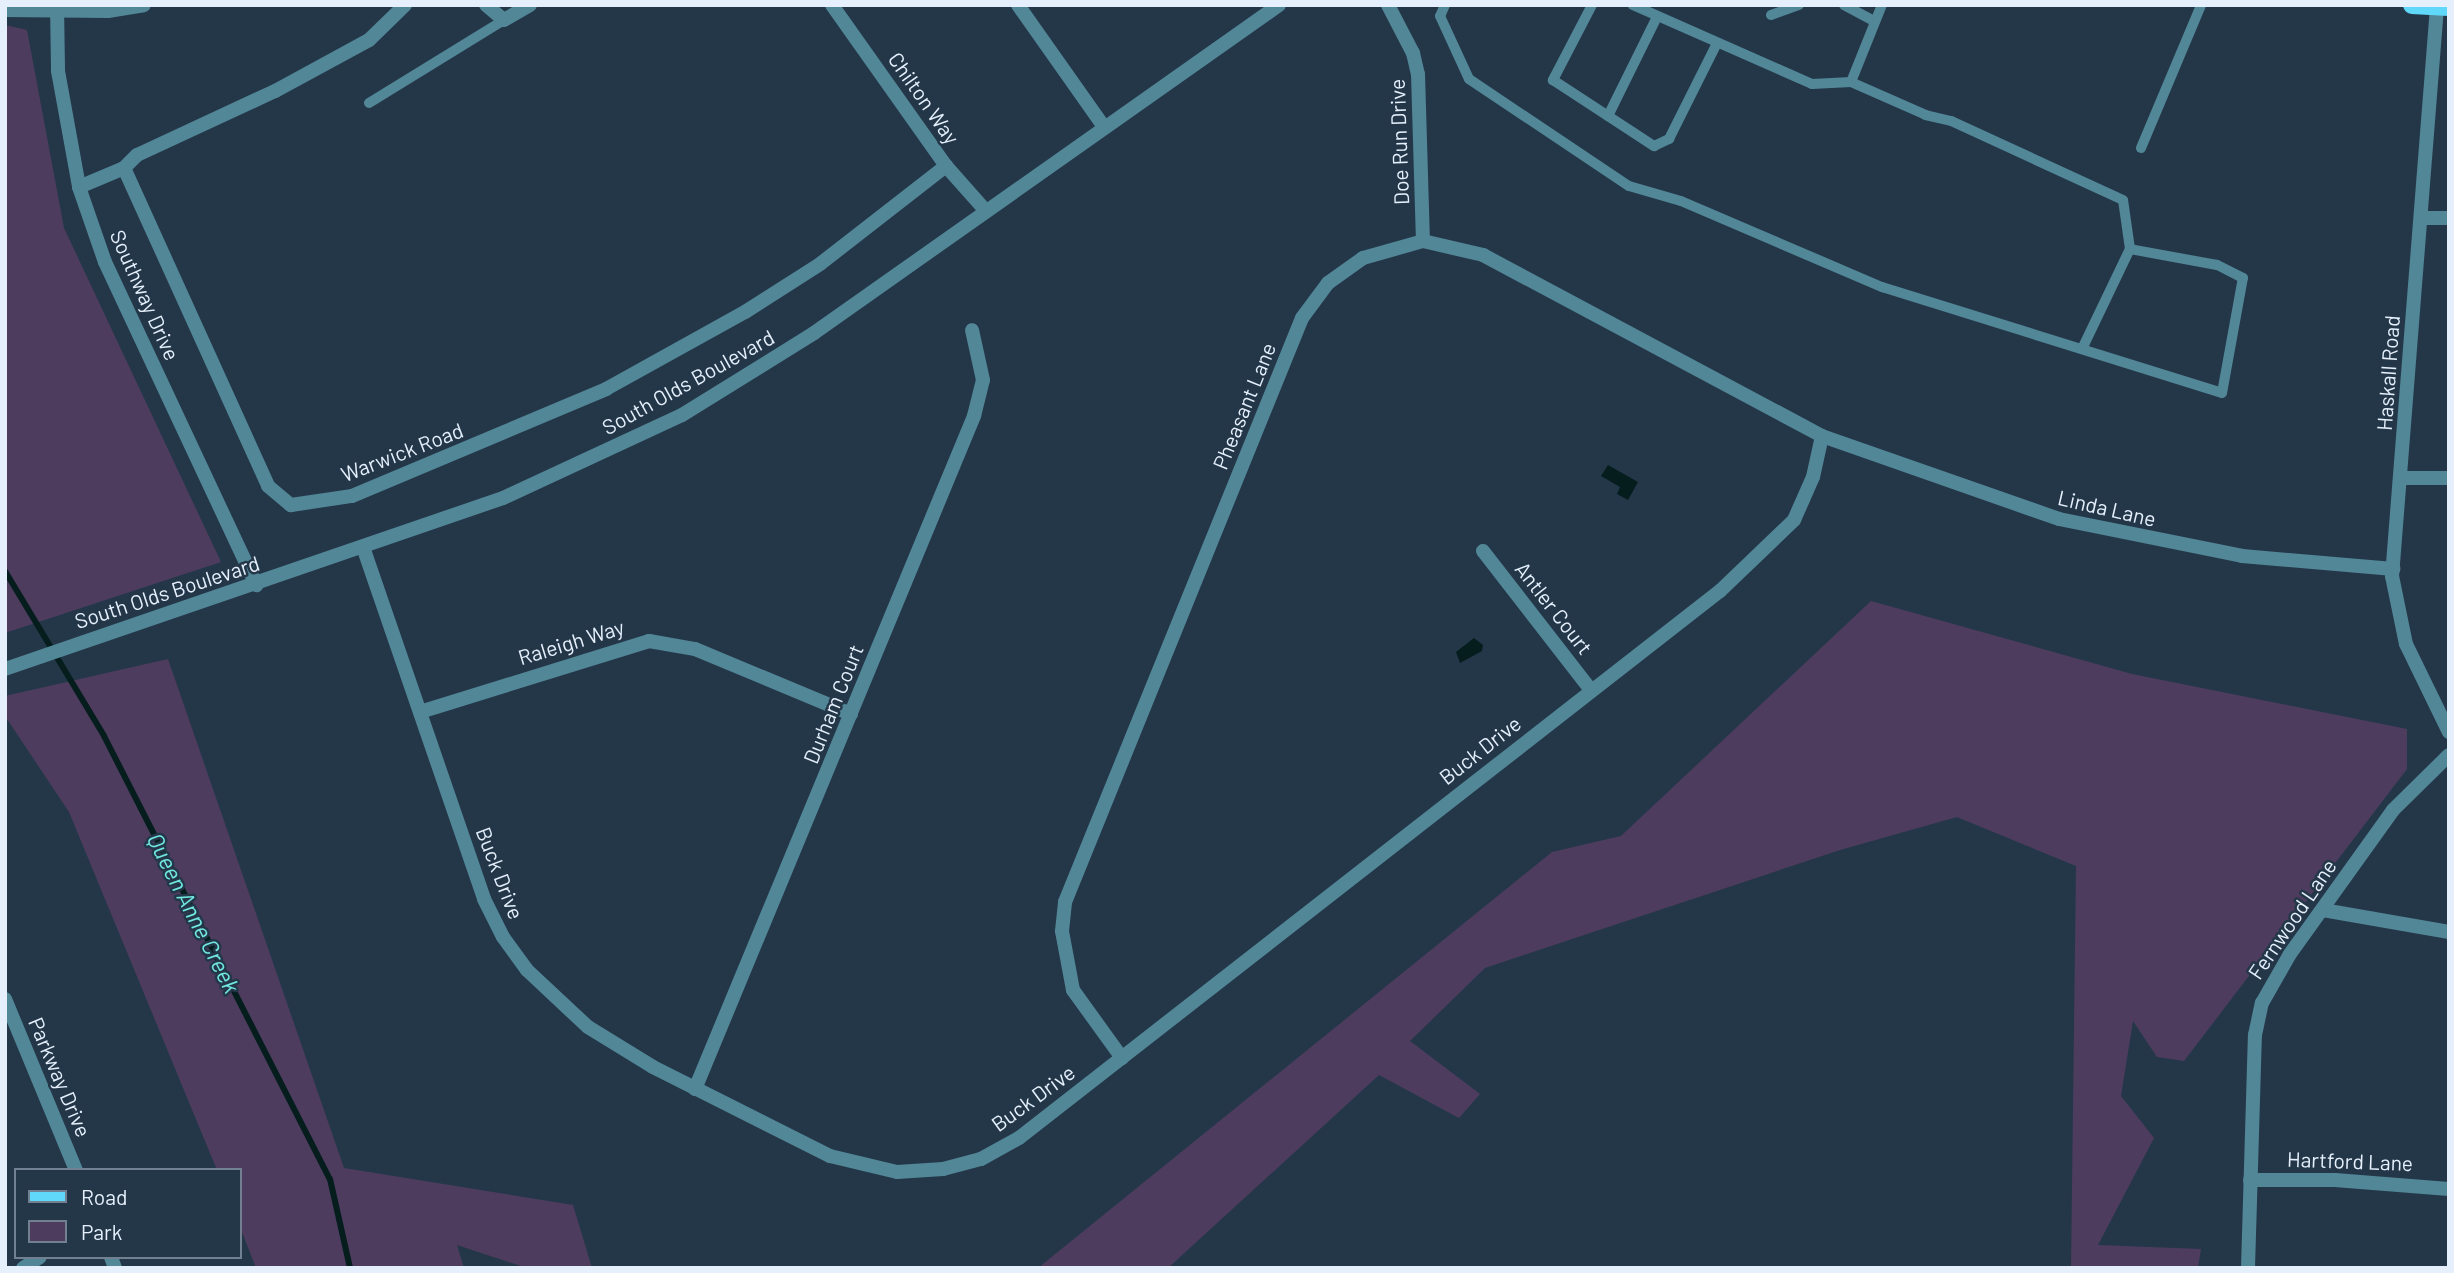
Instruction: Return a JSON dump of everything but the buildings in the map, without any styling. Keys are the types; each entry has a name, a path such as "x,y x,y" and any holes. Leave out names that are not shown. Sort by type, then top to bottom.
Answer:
{"main road":[{"path":"2412,5 2443,7"}],"street":[{"path":"5,10 57,7 108,11 144,5"},
{"path":"79,187 124,167 137,155 275,91 369,40 405,5"},
{"path":"486,5 504,20 530,5"},
{"name":"Chilton Way","path":"832,5 946,166 986,211"},
{"path":"1018,5 1104,127"},
{"name":"South Olds Boulevard","path":"7,668 256,585 553,478 682,415 814,333 1279,5"},
{"name":"Doe Run Drive","path":"1388,5 1413,53 1418,74 1423,241"},
{"name":"Southway Drive","path":"57,7 58,71 79,187 105,262 256,585"},
{"name":"Haskall Road","path":"2443,7 2393,569 2396,608 2406,644 2449,732"},
{"name":"Warwick Road","path":"124,167 268,486 291,505 352,496 606,389 745,312 820,264 946,166"},
{"path":"2423,218 2449,218"},
{"name":"Pheasant Lane","path":"1122,1058 1073,990 1065,961 1062,931 1074,873 1302,318 1328,283 1363,258 1423,241 1483,255 1822,436"},
{"name":"Durham Court","path":"695,1089 974,416 983,380 972,330"},
{"name":"Buck Drive","path":"363,547 476,878 503,937 527,970 578,1019 695,1089 830,1156 897,1172 943,1169 990,1155 1122,1058 1720,592 1771,547 1805,501 1822,436"},
{"name":"Linda Lane","path":"1822,436 1979,494 2131,536 2242,556 2393,569"},
{"path":"2401,478 2449,478"},
{"name":"Antler Court","path":"1483,551 1591,690"},
{"name":"Raleigh Way","path":"420,712 649,641 695,649 851,714"},
{"name":"Fernwood Lane","path":"2248,1268 2255,1035 2262,1003 2290,954 2393,810 2449,755"},
{"path":"2323,910 2449,932"},
{"name":"Parkway Drive","path":"5,999 75,1168"},
{"name":"Hartford Lane","path":"2250,1180 2335,1180 2449,1189"}],"lane":[{"path":"1445,5 1440,16 1469,79 1629,186 1681,201 1882,287 2222,393 2243,278 2217,265 2130,248"},
{"path":"1592,5 1553,80 1654,146 1669,139 1716,45"},
{"path":"1633,5 1716,45 1812,84 1851,82 1926,115 1951,121 2123,200 2130,248 2082,349"},
{"path":"1771,15 1799,5"},
{"path":"1844,5 1874,21"},
{"path":"1851,82 1881,5"},
{"path":"2141,148 2201,5"},
{"path":"1608,116 1657,17"},
{"path":"369,103 504,20"}],"green space":[{"path":"5,25 27,30 64,228 221,562 5,633"},
{"path":"1871,601 2132,674 2407,729 2407,769 2184,1061 2157,1057 2133,1021 2121,1096 2154,1138 2098,1245 2201,1249 2198,1268 2071,1268 2076,866 1957,817 1840,850 1485,968 1410,1041 1480,1094 1459,1118 1379,1075 1168,1268 1038,1268 1552,852 1621,836"},
{"path":"168,659 344,1168 573,1205 592,1268 527,1268 457,1245 464,1268 256,1268 242,1232 242,1168 216,1168 69,812 5,716 5,696"}],"shaded area":[{"path":"1608,465 1638,482 1628,500 1617,494 1620,487 1601,476"},
{"path":"1474,638 1483,645 1482,651 1460,663 1456,652"}],"waterway":[{"name":"Queen Anne Creek","path":"5,571 104,736 330,1179 350,1268"}]}
